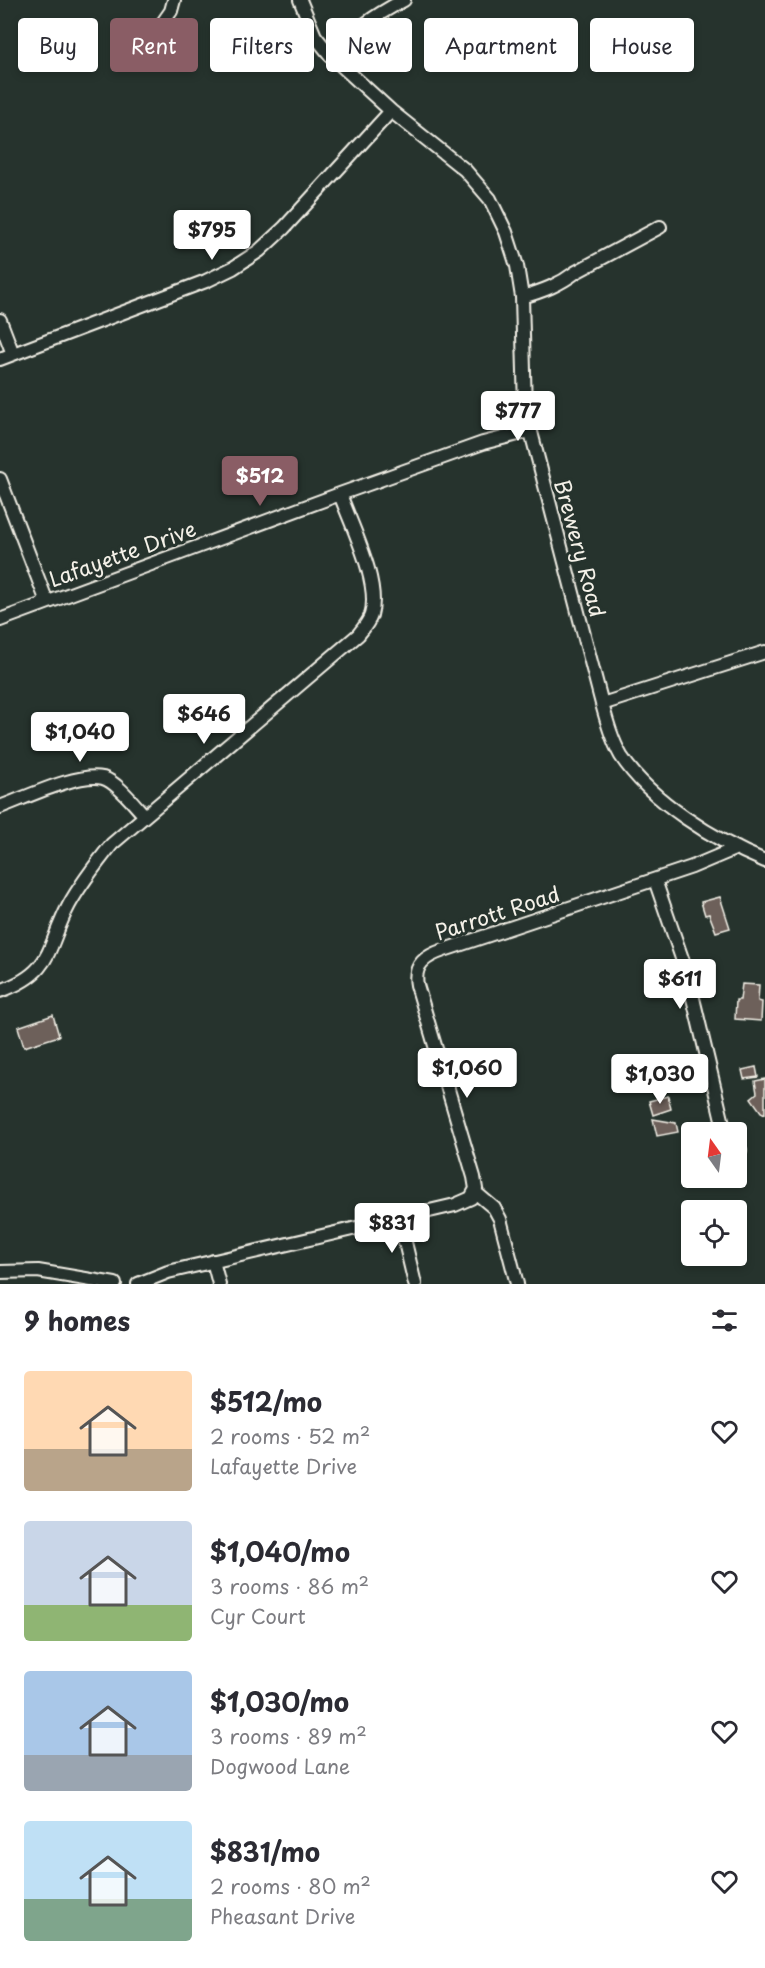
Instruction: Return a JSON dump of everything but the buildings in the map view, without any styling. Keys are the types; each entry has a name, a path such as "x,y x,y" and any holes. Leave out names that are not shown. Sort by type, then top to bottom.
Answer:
{"street":[{"path":"166,18 174,0"},
{"name":"Brewery Road","path":"300,0 315,36 326,50"},
{"path":"373,18 404,0"},
{"name":"Brewery Road","path":"348,72 391,111 465,170 489,199 506,232 517,266 522,297 525,410 602,704 620,755 636,777 684,817 737,848 765,861"},
{"path":"0,359 206,281 233,268 259,251 284,228 391,111"},
{"path":"522,297 555,286 576,272 660,227"},
{"path":"0,320 13,354"},
{"name":"Lafayette Drive","path":"0,620 483,443 530,431"},
{"path":"0,479 47,602"},
{"path":"0,991 31,977 46,959 68,906 88,873 112,844 358,635 370,616 374,597 368,570 340,494"},
{"path":"602,704 765,652"},
{"path":"0,807 79,778 103,778 120,789 144,815"},
{"name":"Parrott Road","path":"475,1192 475,1180 466,1147 417,985 418,966 428,957 444,950 656,880 699,865 737,848"},
{"path":"656,880 687,973 723,1122"},
{"path":"138,1284 162,1274 213,1261 463,1202 471,1198 475,1192 494,1208 500,1219 517,1284"},
{"path":"399,1217 415,1284"},
{"path":"213,1261 219,1284"},
{"path":"0,1272 38,1271 116,1284"}]}
